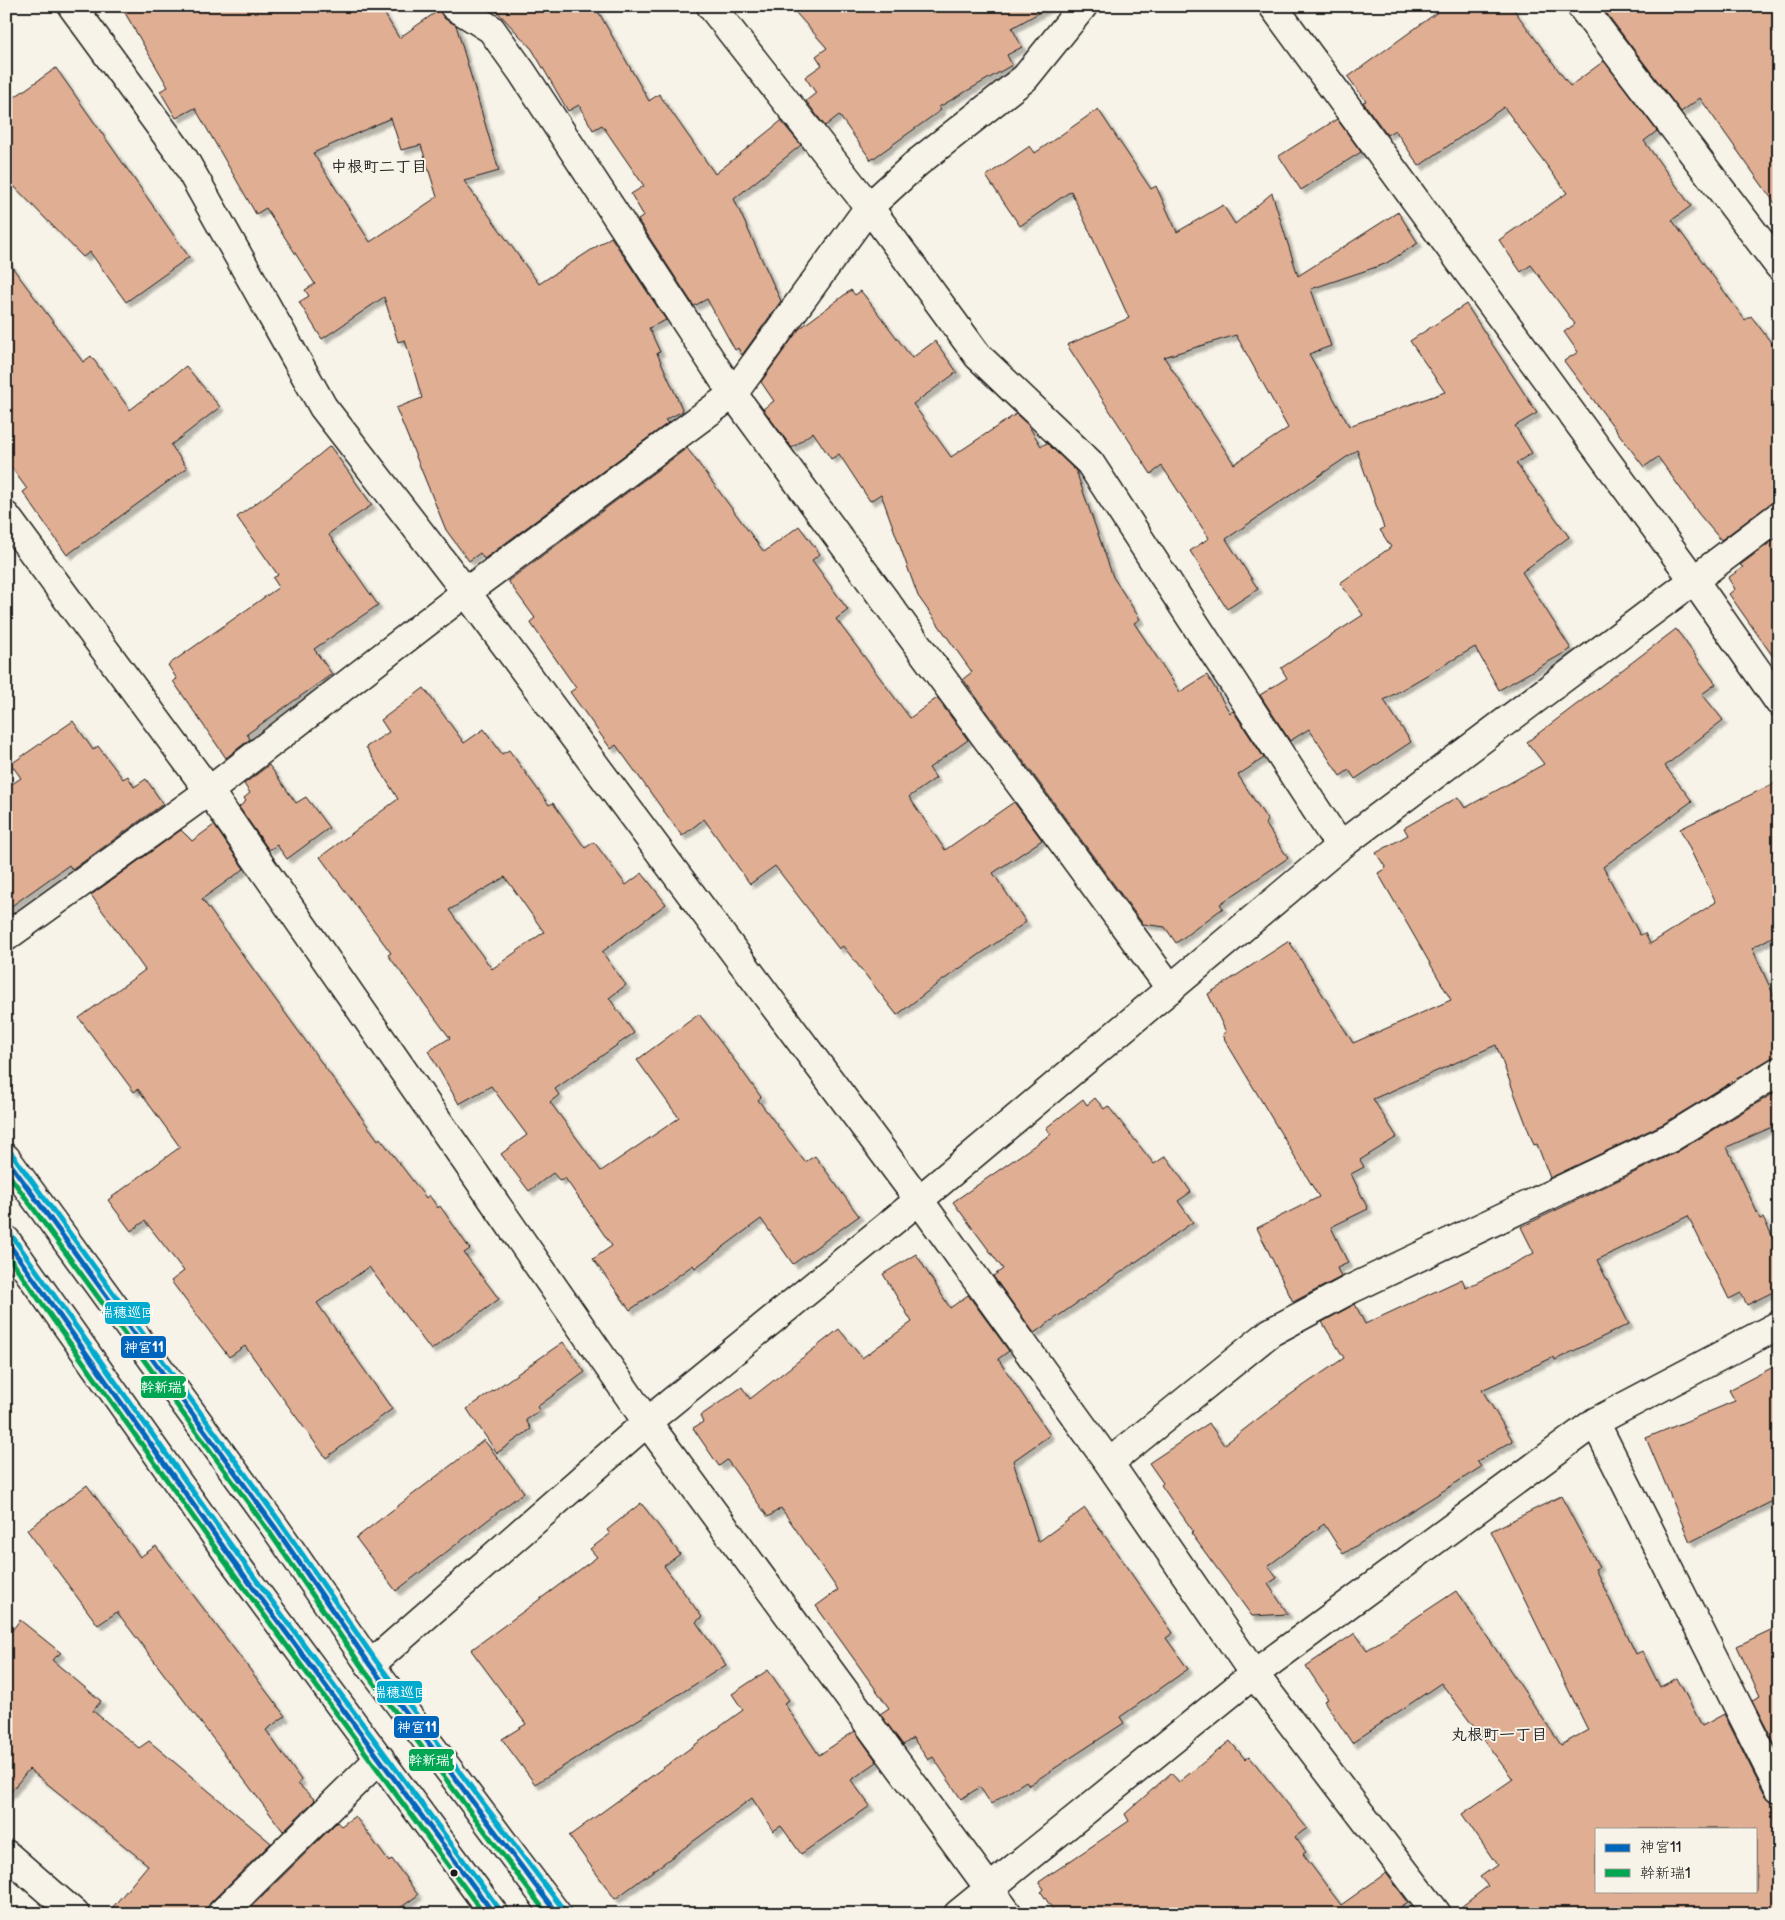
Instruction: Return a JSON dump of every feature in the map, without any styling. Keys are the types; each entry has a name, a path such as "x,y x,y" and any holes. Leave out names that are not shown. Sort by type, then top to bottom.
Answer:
{"street":[{"path":"72,6 184,160 322,407 466,592 919,1200 1109,1463 1254,1674 1437,1914"},
{"path":"454,6 491,29 497,36 732,394 1171,989"},
{"path":"711,6 868,207 978,356 1090,462 1340,846"},
{"path":"6,938 209,791 466,592 732,394 868,207 1025,78 1083,6"},
{"path":"1273,6 1693,579 1779,702"},
{"path":"1581,6 1779,266"},
{"path":"6,516 209,791 647,1422 1008,1914"},
{"path":"370,1665 647,1422 919,1200 1340,846 1779,516"},
{"path":"1109,1463 1271,1332 1351,1288 1670,1138 1779,1071"},
{"path":"6,1158 274,1526 370,1665 557,1914"},
{"path":"6,1240 230,1556 494,1914"},
{"path":"958,1914 1254,1674 1595,1422 1779,1325"},
{"path":"1595,1422 1779,1788"},
{"path":"221,1914 380,1758"},
{"path":"6,1854 75,1914"}],"building":[{"path":"121,6 380,6 399,38 439,10 445,19 456,25 499,171 464,181 539,284 611,237 666,320 649,328 660,352 657,353 683,411 665,420 668,423 484,559 480,553 469,561 446,530 396,408 422,398 405,340 398,342 384,297 322,339 299,302 309,296 305,290 315,284 266,208 256,214 195,108 176,118 160,91 168,87","holes":["391,118 401,150 421,145 437,197 370,242 313,153"]},
{"path":"492,6 595,6 649,101 659,94 715,174 781,121 801,145 734,199 781,301 742,355 738,348 735,350 707,299 694,306 638,220 644,216 631,194 644,186 602,125 593,130 579,105 568,111 532,49"},
{"path":"790,6 1051,6 1012,28 1022,47 1007,55 1012,65 939,107 941,110 871,160 839,115 825,126 806,101 816,93 805,77 822,65 816,56 827,48"},
{"path":"1446,6 1511,6 1570,86 1604,61 1657,131 1644,141 1691,206 1672,220 1745,320 1751,316 1779,353 1779,501 1770,504 1721,540 1698,513 1658,457 1644,467 1564,361 1578,352 1564,332 1575,324 1531,265 1521,272 1499,240 1567,193 1504,107 1419,166 1395,130 1387,135 1363,102 1366,101 1348,77"},
{"path":"1601,6 1779,6 1779,209 1700,98 1681,112"},
{"path":"56,68 189,257 126,302 90,252 83,257 6,178 6,103"},
{"path":"1098,109 1151,189 1156,186 1177,232 1223,205 1235,224 1272,193 1298,276 1398,212 1418,243 1385,264 1311,289 1331,346 1309,354 1349,426 1445,392 1410,341 1466,304 1537,413 1515,426 1532,453 1516,463 1569,537 1522,572 1571,649 1499,690 1475,647 1384,700 1411,742 1355,779 1349,770 1340,776 1309,729 1290,741 1260,695 1287,678 1281,668 1363,615 1340,583 1391,547 1380,530 1384,528 1357,450 1226,539 1258,589 1227,609 1190,551 1209,538 1162,466 1151,474 1067,345 1129,318 1071,191 1020,226 986,176 1030,146 1035,153","holes":["1236,335 1288,428 1234,464 1164,357"]},
{"path":"1337,119 1361,152 1301,190 1279,156"},
{"path":"6,259 83,362 91,356 130,410 186,366 220,407 171,445 187,468 67,555 23,492 27,489 6,460"},
{"path":"851,290 855,295 861,291 912,358 935,341 957,372 913,404 951,457 1016,414 1028,425 1041,446 1047,443 1076,471 1113,577 1140,619 1134,623 1180,692 1207,675 1230,713 1233,711 1264,758 1238,775 1268,821 1265,823 1288,858 1220,904 1223,908 1176,943 1165,927 1143,924 963,679 972,672 918,596 881,494 870,501 839,454 831,459 813,432 792,448 763,409 774,401 761,382 799,329"},
{"path":"330,446 372,505 329,535 378,605 314,649 332,674 247,734 250,739 226,758 173,681 177,679 168,665 279,587 273,578 278,575 237,517 296,474"},
{"path":"687,448 764,552 799,526 820,554 812,560 848,610 836,619 910,718 937,698 968,740 929,768 936,778 909,797 945,850 1014,802 1042,840 993,873 1026,922 936,985 897,1015 843,946 839,949 775,866 750,884 704,819 682,836 616,745 611,749 570,692 576,688 530,622 535,618 508,581"},
{"path":"1779,536 1779,665 1729,594 1735,589 1728,578 1743,567 1740,565"},
{"path":"1676,629 1716,684 1702,694 1723,720 1665,766 1692,801 1603,867 1640,935 1645,933 1650,944 1716,902 1680,829 1779,781 1779,933 1752,948 1779,1007 1779,1055 1771,1058 1663,1124 1550,1178 1537,1144 1534,1145 1496,1045 1373,1099 1397,1137 1360,1160 1364,1167 1351,1174 1368,1209 1331,1227 1348,1263 1337,1268 1341,1277 1293,1302 1257,1228 1319,1197 1225,1040 1223,1034 1226,1032 1208,994 1289,941 1353,1043 1451,1000 1378,873 1386,868 1376,853 1408,835 1404,828 1458,797 1465,808 1544,764 1527,742"},
{"path":"424,688 464,743 484,729 502,754 509,750 549,805 553,803 585,848 594,842 626,885 642,873 666,904 602,952 626,985 609,998 634,1033 555,1089 559,1095 550,1102 601,1171 679,1118 637,1060 699,1014 761,1097 758,1100 805,1162 815,1156 859,1216 793,1264 761,1219 695,1268 693,1265 630,1310 593,1259 612,1246 565,1178 560,1181 553,1173 529,1191 501,1154 527,1135 491,1086 459,1104 428,1051 450,1038 388,955 391,953 320,857 398,799 366,747 389,732 381,720","holes":["505,877 544,932 492,969 449,910"]},
{"path":"73,721 93,750 98,746 123,779 128,776 134,787 146,779 163,804 72,870 69,865 6,910 6,788 21,778 11,764"},
{"path":"269,765 296,803 306,797 329,828 287,859 277,845 269,850 239,807 246,801 244,798 250,793 244,784"},
{"path":"214,825 244,869 202,899 378,1140 380,1138 426,1198 429,1195 438,1208 440,1206 470,1249 464,1253 499,1299 431,1350 369,1267 317,1303 392,1409 326,1458 245,1346 229,1357 171,1281 184,1271 145,1221 131,1231 108,1200 180,1147 138,1089 134,1092 79,1018 145,970 91,895 181,830 192,841"},
{"path":"1779,1090 1779,1124 1727,1147 1760,1219 1763,1218 1779,1249 1779,1289 1747,1305 1741,1293 1729,1299 1688,1216 1597,1260 1629,1324 1555,1360 1554,1357 1482,1390 1513,1441 1477,1461 1481,1467 1343,1554 1324,1524 1268,1566 1277,1578 1268,1584 1288,1614 1252,1616 1191,1533 1193,1531 1161,1485 1163,1483 1149,1463 1209,1423 1224,1445 1281,1401 1344,1358 1322,1322 1355,1304 1365,1324 1462,1279 1466,1288 1534,1253 1521,1227 1677,1152"},
{"path":"1095,1098 1104,1109 1108,1106 1154,1164 1166,1156 1191,1192 1178,1201 1193,1222 1034,1333 993,1276 1003,1269 953,1202 1051,1134 1046,1128 1083,1099 1087,1105"},
{"path":"916,1254 950,1308 968,1295 1009,1351 998,1359 1050,1435 1013,1461 1038,1542 1085,1508 1173,1633 1166,1638 1188,1669 1120,1717 1124,1723 1029,1785 1026,1781 991,1804 980,1787 961,1799 933,1757 928,1760 913,1738 903,1745 880,1714 889,1708 816,1606 838,1590 781,1508 768,1517 727,1460 719,1466 693,1428 703,1422 700,1416 742,1387 750,1399 839,1329 862,1358 912,1322 883,1274"},
{"path":"563,1342 585,1372 537,1407 540,1411 526,1420 531,1429 497,1453 467,1409"},
{"path":"1779,1364 1779,1498 1690,1542 1646,1438 1735,1401 1729,1390"},
{"path":"484,1440 524,1492 396,1591 356,1538"},
{"path":"87,1485 140,1557 156,1546 285,1716 266,1730 301,1780 298,1784 315,1800 283,1831 117,1612 98,1625 27,1530"},
{"path":"1561,1496 1599,1567 1595,1569 1636,1654 1642,1651 1660,1687 1677,1678 1702,1726 1724,1714 1765,1795 1771,1801 1779,1804 1779,1914 1452,1914 1488,1886 1480,1877 1497,1865 1462,1814 1513,1779 1441,1683 1352,1743 1324,1701 1328,1699 1306,1666 1355,1633 1367,1650 1456,1591 1561,1745 1588,1730 1491,1531"},
{"path":"641,1503 680,1554 664,1566 702,1617 696,1622 726,1665 535,1784 502,1739 526,1724 471,1650 597,1557 590,1549 610,1534 607,1530"},
{"path":"20,1620 61,1653 52,1660 101,1701 93,1711 139,1748 149,1741 271,1843 210,1903 206,1914 107,1914 148,1865 29,1769 6,1798 6,1638"},
{"path":"1779,1626 1779,1753 1752,1700 1760,1696 1737,1646"},
{"path":"768,1670 789,1700 784,1703 819,1755 855,1731 877,1762 851,1780 870,1806 801,1854 781,1826 773,1831 752,1798 615,1899 569,1836 743,1710 732,1694"},
{"path":"1230,1741 1245,1759 1249,1756 1307,1828 1295,1837 1306,1852 1303,1854 1341,1905 1386,1873 1408,1902 1390,1914 1056,1914 1041,1892 1044,1889 1039,1882 1129,1821 1125,1814 1171,1773 1179,1782"},
{"path":"355,1816 389,1862 392,1859 418,1895 392,1914 244,1914 337,1822 341,1826"}],"transit line":[{"name":"瑞穂巡回","path":"12,1154 280,1522 376,1661 563,1909"},
{"name":"神宮11","path":"6,1158 274,1526 370,1665 557,1914"},
{"name":"幹新瑞1","path":"6,1171 268,1530 364,1670 547,1914"},
{"name":"瑞穂巡回","path":"12,1236 235,1551 500,1910"},
{"name":"神宮11","path":"6,1240 229,1555 494,1914"},
{"name":"幹新瑞1","path":"6,1253 223,1559 484,1914"}],"district":[{"name":"中根町二丁目","path":"379,167"},
{"name":"丸根町一丁目","path":"1499,1735"}]}
